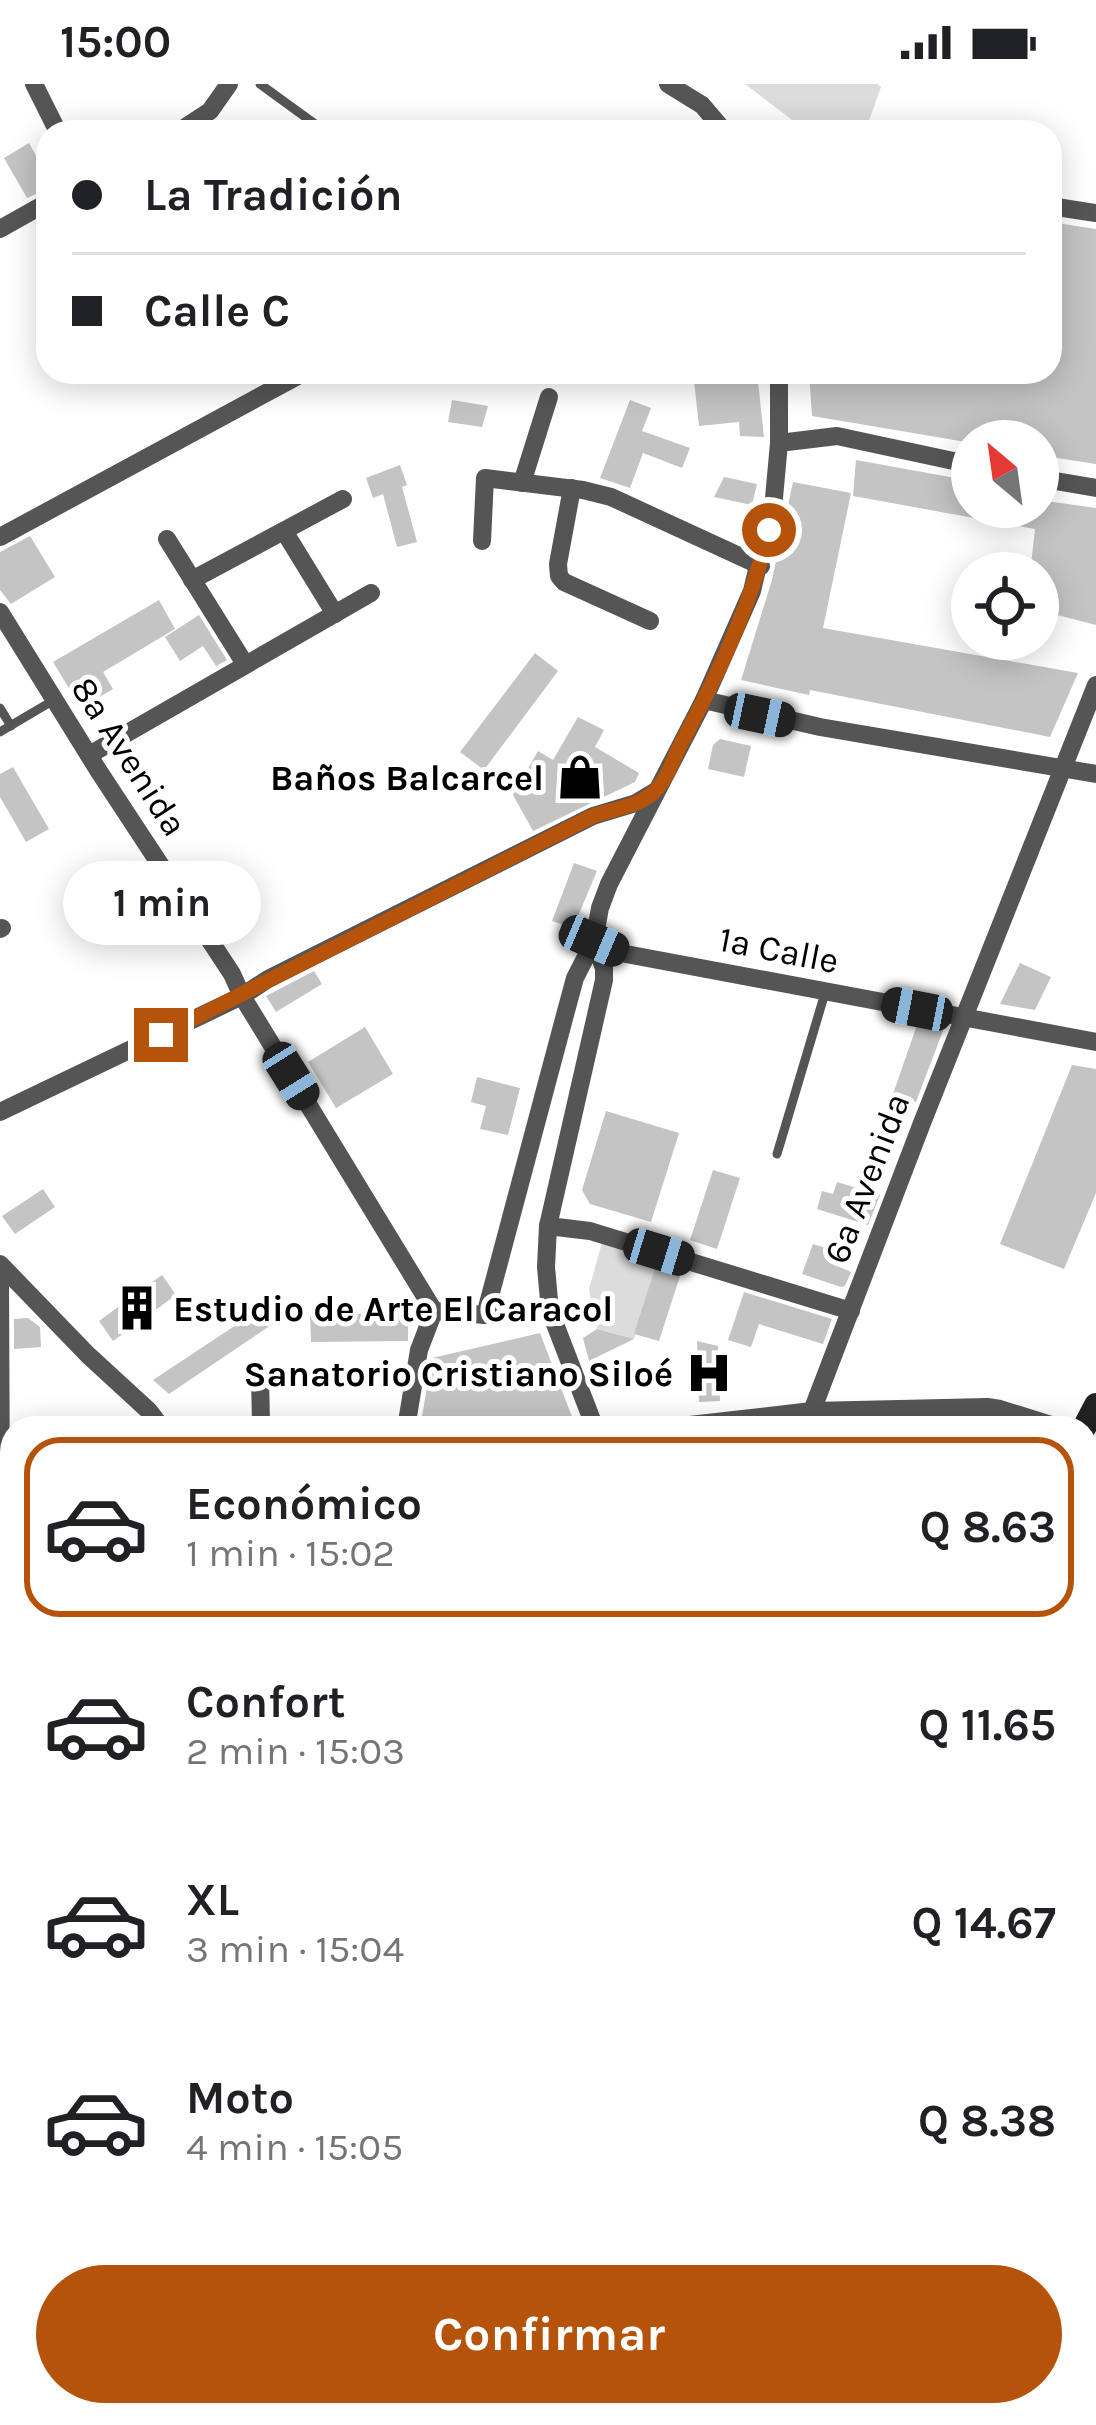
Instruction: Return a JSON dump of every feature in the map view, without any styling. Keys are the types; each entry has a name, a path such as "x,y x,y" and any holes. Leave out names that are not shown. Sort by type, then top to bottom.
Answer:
{"street":[{"path":"34,84 52,120"},
{"path":"195,120 210,110 229,84"},
{"path":"668,84 702,105 715,120"},
{"path":"1062,208 1096,213"},
{"path":"0,229 36,209"},
{"path":"0,537 283,384"},
{"path":"485,1315 575,979 594,941 600,908 704,700 760,566 774,498 779,384"},
{"path":"522,483 549,397"},
{"path":"779,443 837,436 951,460"},
{"path":"482,541 485,478 611,497 760,566"},
{"path":"1059,482 1096,488"},
{"path":"572,488 559,576 650,622"},
{"path":"192,580 343,499"},
{"path":"284,531 335,614"},
{"path":"166,539 245,664"},
{"path":"89,755 371,593"},
{"name":"8a Avenida","path":"0,612 232,974 434,1311"},
{"name":"6a Avenida","path":"812,1412 1096,685"},
{"path":"704,700 820,728 1096,774"},
{"path":"0,1112 242,996 593,816 636,803 656,791"},
{"path":"590,1416 546,1290 548,1226 604,980 594,941"},
{"name":"1a Calle","path":"594,941 626,954 1096,1042"},
{"path":"548,1226 590,1231 851,1311"},
{"path":"0,1264 153,1416"},
{"path":"0,1281 1,1416"},
{"path":"408,1416 419,1350 434,1311 485,1315 550,1311"},
{"path":"260,1376 261,1416"},
{"path":"775,1416 972,1407 1000,1408 1024,1416"}],"lane":[{"path":"260,84 310,120"},
{"path":"0,708 5,729 54,700"},
{"path":"777,1154 825,991"},
{"path":"970,1416 972,1407"}],"shaded area":[{"path":"745,84 881,87 869,120 792,120"},
{"path":"602,1243 658,1260 634,1339 597,1329 589,1289"}],"building":[{"path":"29,143 36,156 36,194 27,198 4,158"},
{"path":"1062,224 1096,229 1096,464 1059,458 1059,420 951,420 951,439 812,416 810,384 1062,384"},
{"path":"694,384 758,384 764,437 740,436 739,422 699,426"},
{"path":"452,400 488,406 482,427 448,422"},
{"path":"630,400 651,408 642,431 690,448 682,468 643,453 630,488 600,478"},
{"path":"856,460 951,477 951,514 853,496"},
{"path":"400,465 417,542 397,547 383,494 373,498 366,478"},
{"path":"724,477 757,484 752,505 714,497"},
{"path":"793,482 851,493 823,628 951,651 951,660 1004,660 1078,673 1050,737 741,680 772,580"},
{"path":"1059,503 1096,508 1096,625 1059,615 1059,552 1032,552 1035,529 1029,528 1059,528"},
{"path":"30,536 55,577 11,604 0,590 0,552"},
{"path":"159,600 175,629 103,672 113,689 81,708 53,662"},
{"path":"199,615 227,660 216,666 203,646 180,661 165,637"},
{"path":"535,653 558,671 484,770 460,752"},
{"name":"Baños Balcarcel","path":"578,717 604,730 595,747 639,773 635,782 533,831 513,795 538,751 553,760"},
{"path":"720,739 751,746 744,777 708,769 713,745"},
{"path":"13,767 49,829 26,842 0,797 0,774"},
{"path":"574,863 597,871 573,928 552,921"},
{"path":"1020,963 1051,977 1035,1010 1000,1004"},
{"path":"314,971 322,984 276,1012 266,996"},
{"path":"918,1022 944,1028 916,1102 893,1094"},
{"path":"365,1027 393,1074 336,1108 308,1062"},
{"path":"1072,1065 1096,1069 1096,1193 1064,1269 1000,1244"},
{"path":"477,1077 520,1088 508,1135 480,1129 486,1106 471,1102"},
{"path":"606,1111 679,1133 651,1222 590,1204 582,1190"},
{"path":"713,1170 740,1178 717,1249 690,1240"},
{"path":"837,1182 880,1195 868,1225 817,1209 822,1191 833,1194"},
{"path":"43,1189 55,1207 15,1234 2,1216"},
{"path":"813,1244 832,1250 828,1262 851,1272 845,1286 802,1274"},
{"path":"656,1265 681,1273 659,1341 634,1334"},
{"name":"Estudio de Arte El Caracol","path":"162,1275 176,1295 113,1341 99,1321"},
{"path":"744,1292 832,1319 823,1344 759,1324 751,1347 728,1340"},
{"path":"260,1309 271,1325 169,1394 153,1380"},
{"path":"408,1313 408,1341 311,1342 310,1315"},
{"path":"28,1318 40,1327 41,1347 14,1349 14,1319"},
{"path":"597,1329 634,1339 589,1361 583,1338"},
{"path":"540,1333 572,1416 422,1416 432,1358"},
{"name":"Sanatorio Cristiano Siloé","path":"697,1341 718,1346 720,1401 699,1402"}],"place":[{"name":"Baños Balcarcel","path":"580,777"},
{"name":"Estudio de Arte El Caracol","path":"137,1308"},
{"name":"Sanatorio Cristiano Siloé","path":"709,1373"}],"route":[{"path":"161,1035 593,816 636,803 656,791 739,623 769,530"}]}
